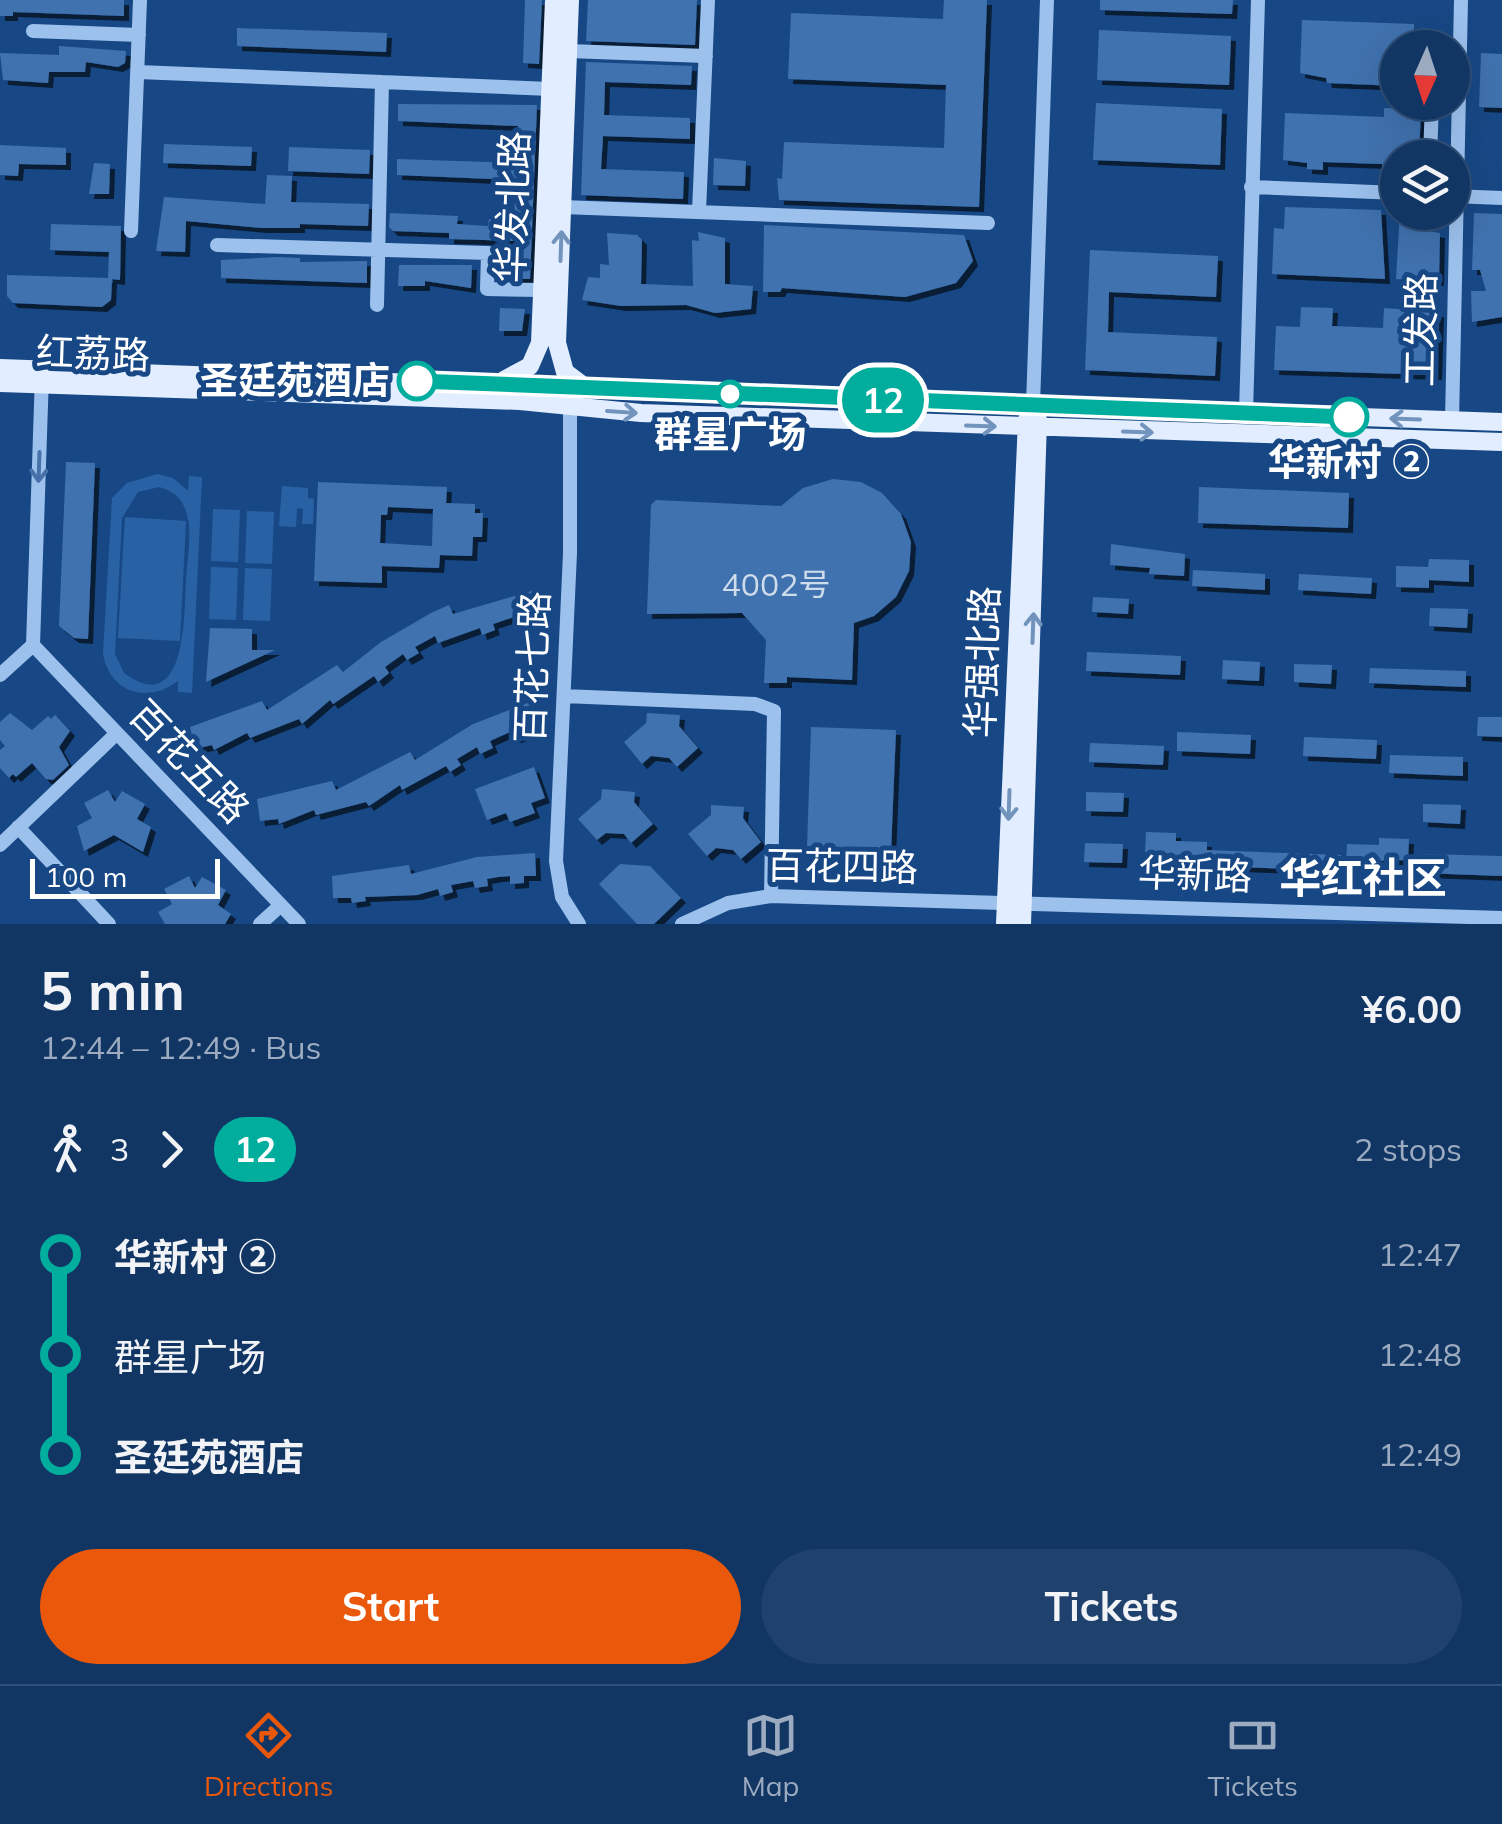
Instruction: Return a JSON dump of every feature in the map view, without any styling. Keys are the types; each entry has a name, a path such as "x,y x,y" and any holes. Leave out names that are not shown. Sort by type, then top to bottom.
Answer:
{"main road":[{"name":"华发北路","path":"486,383 515,376 535,360 540,343 554,0"},
{"name":"华发北路","path":"570,0 558,353 568,375 590,388"},
{"name":"红荔路","path":"0,368 42,377 641,413 1502,442"},
{"name":"红荔路","path":"0,383 42,377 486,383 1502,422"},
{"name":"华强北路","path":"1005,924 1014,902 1032,405"},
{"name":"华强北路","path":"1014,902 1022,924"}],"street":[{"path":"131,231 140,0"},
{"path":"699,212 708,0"},
{"name":"华强北路","path":"1032,405 1047,0"},
{"path":"1246,413 1258,0"},
{"name":"工发路","path":"1456,140 1460,0"},
{"path":"33,31 139,35"},
{"path":"568,51 706,56"},
{"path":"138,72 550,88"},
{"path":"377,305 382,82"},
{"path":"1251,188 1380,193"},
{"path":"1470,197 1502,198"},
{"path":"562,207 988,223"},
{"name":"工发路","path":"1452,420 1454,230"},
{"path":"216,246 488,252 487,289 542,290"},
{"path":"0,675 33,644 42,377"},
{"name":"百花七路","path":"570,406 557,873 562,897 579,924"},
{"name":"百花五路","path":"33,644 299,924"},
{"path":"564,696 754,704 774,711 772,896"},
{"path":"0,845 117,733"},
{"path":"18,828 109,924"},
{"name":"百花四路","path":"682,924 742,900 772,896 1014,902"},
{"name":"华新路","path":"1014,902 1502,918"},
{"path":"260,924 281,905"}],"shaded area":[{"path":"157,474 173,478 188,491 189,476 202,477 192,693 178,692 178,681 155,692 132,691 113,678 107,667 103,654 112,498 127,483","holes":["159,487 179,498 184,506 189,546 178,657 171,673 160,683 145,684 124,673 115,654 122,518 138,492"]},
{"path":"282,486 308,488 308,498 314,499 313,524 302,524 303,509 297,508 296,527 279,526"},
{"path":"213,509 240,510 238,562 211,561"},
{"path":"247,511 274,512 272,564 245,563"},
{"path":"125,517 186,521 180,641 118,638"},
{"path":"211,567 238,568 236,620 209,619"},
{"path":"245,568 272,569 270,621 243,620"}],"building":[{"path":"0,0 124,0 124,16 13,12 13,16 0,16"},
{"path":"525,0 542,0 539,64 523,63"},
{"path":"588,0 697,0 695,45 586,41"},
{"path":"944,0 987,0 979,207 779,200 777,178 782,179 784,142 944,148 946,85 788,79 791,13 943,19"},
{"path":"1100,0 1233,0 1232,14 1100,10"},
{"path":"1302,20 1414,24 1414,30 1380,30 1380,85 1327,83 1326,78 1300,73"},
{"path":"237,28 387,33 386,52 237,46"},
{"path":"1099,30 1231,36 1229,85 1097,80"},
{"path":"59,46 126,51 125,63 118,67 86,62 85,72 49,72 48,83 3,80 0,53 59,55"},
{"path":"1481,53 1502,54 1502,108 1479,107"},
{"path":"586,62 692,66 691,85 605,82 604,115 690,118 690,139 603,136 601,169 684,172 683,199 581,195"},
{"path":"1096,103 1222,109 1220,165 1093,160"},
{"path":"398,104 537,105 530,279 513,279 515,241 449,239 449,233 393,231 389,227 390,213 458,216 457,224 488,226 489,219 514,220 516,180 397,175 397,159 516,163 518,126 398,121"},
{"path":"1285,113 1421,120 1420,140 1380,140 1380,164 1323,162 1323,170 1307,169 1307,163 1283,160"},
{"path":"164,144 252,147 251,166 163,163"},
{"path":"0,145 66,148 66,165 19,164 18,176 0,175"},
{"path":"289,147 370,150 369,174 288,171"},
{"path":"714,158 746,161 745,186 713,185"},
{"path":"94,163 110,164 109,194 89,194"},
{"path":"267,175 292,176 291,202 369,204 368,226 300,224 300,228 262,228 186,221 185,252 156,251 164,197 265,204"},
{"path":"1285,207 1380,210 1385,279 1272,274 1274,228 1284,229"},
{"path":"1474,213 1502,214 1502,317 1472,322 1471,291 1486,291 1480,270 1472,270"},
{"path":"51,224 121,226 120,280 112,279 111,300 102,307 13,303 7,296 7,275 108,278 109,252 50,250"},
{"path":"764,225 964,235 973,261 956,283 905,297 782,288 780,292 763,292"},
{"path":"1399,230 1440,233 1439,281 1396,279"},
{"path":"698,232 725,238 725,284 753,286 751,309 715,313 686,305 621,306 582,300 588,277 600,278 600,264 609,265 607,233 637,235 642,240 641,284 693,286 692,240 699,241"},
{"path":"1090,250 1218,256 1216,297 1109,292 1108,332 1217,337 1215,376 1085,370"},
{"path":"300,258 300,262 367,261 367,283 221,278 221,260"},
{"path":"399,265 472,265 471,288 425,281 425,286 398,286"},
{"path":"1301,307 1333,308 1332,326 1383,328 1384,308 1439,312 1437,375 1274,370 1276,326 1300,327"},
{"path":"500,308 525,309 522,331 499,331"},
{"path":"66,462 95,463 88,639 74,638 59,626"},
{"path":"833,479 861,482 882,493 901,514 911,542 909,571 896,597 874,616 854,623 852,680 787,677 787,683 764,683 766,640 742,613 647,614 651,505 656,500 781,506 803,488"},
{"path":"318,482 447,487 446,503 475,504 475,513 483,513 482,537 473,537 472,556 440,555 439,568 382,566 382,583 314,581","holes":["388,507 433,509 432,546 380,543 381,515 387,515"]},
{"path":"1199,487 1349,493 1348,528 1198,523"},
{"path":"1111,544 1185,554 1184,576 1149,574 1150,568 1110,565"},
{"path":"1429,559 1469,560 1469,582 1429,580 1429,588 1396,587 1396,566 1428,567"},
{"path":"1193,570 1265,574 1265,590 1192,586"},
{"path":"1299,574 1372,578 1371,594 1298,590"},
{"path":"535,590 539,612 528,614 530,621 516,624 514,617 493,624 495,630 482,635 480,628 438,643 435,636 415,647 419,653 407,660 403,654 385,667 389,673 378,682 374,676 333,704 330,700 302,724 299,719 250,738 247,733 214,750 212,745 195,749 190,727 262,701 267,710 337,665 343,672 381,642 431,613 449,605 453,614"},
{"path":"1093,597 1129,599 1128,614 1092,612"},
{"path":"1430,608 1468,609 1467,628 1429,626"},
{"path":"210,628 252,629 252,650 275,650 206,682"},
{"path":"1087,652 1181,656 1180,675 1086,671"},
{"path":"1223,660 1260,662 1259,681 1222,679"},
{"path":"1294,664 1332,665 1331,684 1294,682"},
{"path":"1370,668 1466,671 1466,687 1369,683"},
{"path":"528,703 535,724 524,728 526,735 513,739 510,732 490,741 493,748 480,754 477,747 457,759 461,765 450,772 446,766 402,790 400,785 369,806 366,802 316,815 314,810 279,824 278,819 260,821 257,799 332,781 336,790 410,752 415,760 473,724"},
{"path":"10,713 32,730 55,715 70,731 59,747 69,765 53,780 46,779 32,763 16,777 13,774 9,778 0,768 0,750 5,746 0,740 0,722"},
{"path":"647,713 680,715 679,726 698,748 677,767 669,758 651,756 642,764 624,742 646,723"},
{"path":"1478,717 1502,717 1502,737 1477,736"},
{"path":"811,727 896,730 891,852 807,848"},
{"path":"1177,732 1251,735 1250,754 1177,751"},
{"path":"1304,737 1377,740 1376,759 1303,756"},
{"path":"1090,743 1164,746 1163,765 1089,762"},
{"path":"1390,755 1463,757 1463,776 1389,773"},
{"path":"534,767 545,798 531,803 535,813 510,822 506,813 487,820 475,789"},
{"path":"602,789 635,792 634,802 653,824 631,843 624,834 606,833 597,840 578,819 601,799"},
{"path":"108,790 115,802 122,791 145,804 137,819 151,827 143,852 114,835 84,851 77,826 92,818 84,803"},
{"path":"1086,792 1124,793 1123,812 1086,811"},
{"path":"1423,804 1461,805 1460,824 1423,822"},
{"path":"711,805 744,807 743,818 761,842 741,859 733,850 716,848 707,856 688,834 711,815"},
{"path":"1146,832 1176,833 1176,841 1207,842 1207,850 1341,855 1340,871 1212,866 1212,861 1175,859 1175,854 1145,852"},
{"path":"1379,838 1409,839 1408,860 1346,862 1347,844 1379,845"},
{"path":"1085,843 1123,844 1122,863 1084,862"},
{"path":"535,853 536,876 524,876 524,883 510,884 510,876 487,879 488,886 475,888 473,881 451,885 453,892 440,896 438,889 417,895 365,897 366,901 352,903 351,898 333,898 332,876 409,865 411,874 477,857"},
{"path":"1422,854 1502,856 1502,876 1422,873"},
{"path":"620,864 650,866 681,898 654,924 637,924 599,884"},
{"path":"189,876 195,888 202,877 226,890 218,905 231,914 225,924 165,924 158,912 172,904 164,889"}],"bus line":[{"name":"12","path":"417,381 1349,417"}],"place":[{"name":"圣廷苑酒店","path":"417,381"},
{"name":"群星广场","path":"730,394"},
{"name":"华新村 ②","path":"1349,417"}],"district":[{"name":"华红社区","path":"1363,878"}]}
